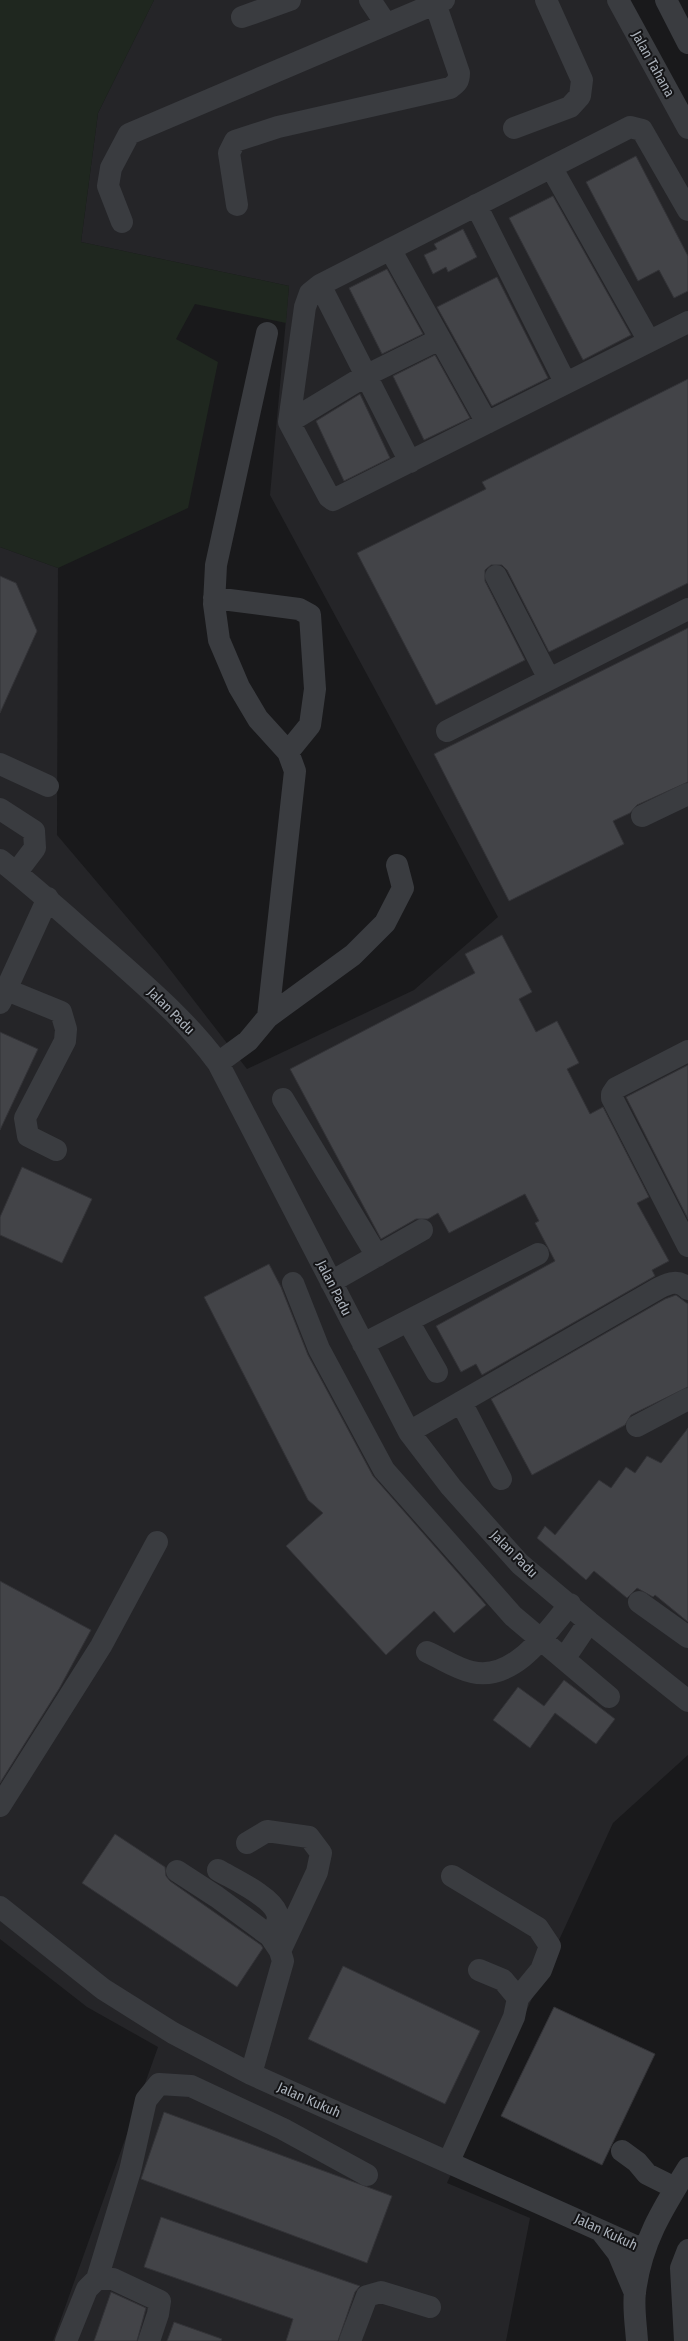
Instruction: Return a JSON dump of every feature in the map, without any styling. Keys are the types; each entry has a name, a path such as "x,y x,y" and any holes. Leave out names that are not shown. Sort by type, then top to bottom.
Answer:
{"street":[{"path":"242,17 290,0"},
{"path":"370,0 386,24"},
{"path":"514,128 570,107 580,96 582,80 546,0"},
{"name":"Jalan Tahana","path":"618,0 688,128"},
{"path":"666,0 688,43"},
{"path":"122,222 108,186 111,168 129,134 440,2 459,73 459,79 456,84 450,88 278,127 235,141 229,153 237,205"},
{"path":"688,210 642,130 630,127 320,285 310,293 305,307 289,422 329,497 333,500 565,382 688,322"},
{"path":"551,166 649,341"},
{"path":"476,205 565,382"},
{"path":"390,249 487,423"},
{"path":"320,285 410,462"},
{"path":"267,333 216,565 214,598 219,640 240,687 258,719 288,752 295,771 294,794 268,1017"},
{"path":"289,422 365,376 440,339"},
{"path":"496,576 549,679"},
{"path":"214,598 299,609 310,615 315,689 310,725 288,752"},
{"path":"448,731 688,609"},
{"path":"0,764 48,786"},
{"path":"642,816 688,794"},
{"path":"0,808 34,832 35,848 8,867"},
{"path":"218,1063 248,1041 268,1017 353,955 385,923 403,888 397,865"},
{"name":"Jalan Padu","path":"8,867 48,898 164,1003 204,1044 218,1063 409,1432 451,1488 520,1564 570,1604 589,1622 686,1696"},
{"path":"48,898 4,997 61,1012 66,1029 65,1040 25,1118 28,1136 56,1150"},
{"path":"688,1051 616,1088 612,1094 612,1098 688,1246"},
{"path":"283,1099 377,1256"},
{"path":"331,1282 422,1230"},
{"path":"363,1344 538,1254"},
{"path":"409,1432 658,1288 672,1282 684,1284 688,1289"},
{"path":"293,1283 319,1349 384,1470 513,1616 609,1698"},
{"path":"408,1321 437,1372"},
{"path":"637,1426 688,1399"},
{"path":"461,1402 501,1479"},
{"path":"0,1806 101,1646 157,1542"},
{"path":"639,1602 688,1637"},
{"path":"427,1652 473,1672 501,1671 521,1659 541,1640 570,1604"},
{"path":"564,1659 589,1622"},
{"path":"247,1843 268,1831 309,1838 321,1853 317,1872 275,1944"},
{"path":"218,1870 268,1901 277,1914 275,1944"},
{"path":"177,1871 217,1897 275,1944 283,1961 251,2074"},
{"path":"449,2161 514,2017 518,1998 541,1970 550,1946 538,1928 452,1876"},
{"name":"Jalan Kukuh","path":"0,1907 103,1989 173,2033 251,2074 449,2161 644,2250"},
{"path":"479,1970 503,1980 518,1998"},
{"path":"66,2341 87,2289 97,2279 130,2171 146,2100 159,2084 191,2086 283,2129 367,2175"},
{"path":"622,2151 637,2162 647,2174 675,2188"},
{"path":"637,2341 635,2293 644,2250 657,2218 688,2168"},
{"path":"600,2229 627,2230 657,2218"},
{"path":"600,2229 618,2253 635,2293"},
{"path":"685,2341 681,2268 688,2250"},
{"path":"97,2279 113,2279 160,2301 149,2341"},
{"path":"350,2341 367,2296 380,2292 430,2307"}],"shaded area":[{"path":"0,0 154,0 98,113 81,242 289,286 286,323 195,304 176,339 218,362 188,508 58,568 0,547"},
{"path":"154,0 621,0 688,122 688,1755 613,1823 447,2183 530,2218 506,2341 53,2341 158,2047 87,2007 0,1939 0,547 58,568 57,835 158,954 247,1069 414,990 498,917 270,495 289,286 81,242 98,113"}],"building":[{"path":"636,156 688,256 688,291 674,298 659,270 638,281 586,182"},
{"path":"553,196 631,335 583,360 509,218"},
{"path":"463,229 477,257 448,272 446,267 433,274 424,255 437,249 434,244"},
{"path":"387,269 423,334 382,354 349,288"},
{"path":"497,277 548,378 492,406 437,307"},
{"path":"435,355 470,418 424,440 393,376"},
{"path":"688,379 688,583 549,652 507,570 502,565 491,565 485,570 485,581 525,660 436,705 357,553 486,489 482,482"},
{"path":"360,394 390,458 344,481 316,421"},
{"path":"0,576 16,583 37,631 0,713"},
{"path":"688,628 688,782 637,805 630,813 613,821 624,844 509,901 434,754"},
{"path":"502,935 532,992 519,999 536,1032 557,1021 579,1063 567,1069 590,1114 603,1107 649,1197 637,1203 669,1261 652,1270 655,1276 482,1375 476,1364 461,1372 436,1326 555,1261 535,1223 539,1221 525,1194 449,1233 438,1213 428,1219 416,1219 381,1239 290,1069 475,973 465,954"},
{"path":"0,1032 38,1049 0,1130"},
{"path":"688,1065 688,1219 626,1097"},
{"path":"22,1167 92,1199 62,1263 0,1235 0,1217"},
{"path":"269,1264 281,1287 308,1355 373,1476 486,1605 454,1633 434,1611 386,1655 286,1546 323,1513 308,1500 204,1297"},
{"path":"676,1295 688,1304 688,1387 631,1415 625,1425 532,1475 491,1399 665,1299"},
{"path":"688,1428 688,1622 655,1595 653,1597 637,1588 627,1598 594,1571 586,1580 537,1538 545,1526 555,1535 599,1480 611,1488 626,1467 635,1473 647,1456 661,1463"},
{"path":"0,1581 91,1630 59,1689 0,1783"},
{"path":"564,1680 615,1719 596,1744 555,1713 530,1748 493,1720 518,1687 544,1706"},
{"path":"115,1834 165,1867 166,1876 170,1881 261,1945 263,1948 237,1987 82,1883"},
{"path":"343,1966 480,2031 445,2104 308,2039"},
{"path":"554,2007 655,2054 602,2165 501,2116"},
{"path":"164,2112 392,2196 367,2263 141,2179"},
{"path":"161,2217 360,2286 355,2292 338,2341 286,2341 293,2319 144,2267"},
{"path":"111,2292 146,2308 137,2341 94,2341"},
{"path":"174,2322 222,2339 221,2341 167,2341"}]}
